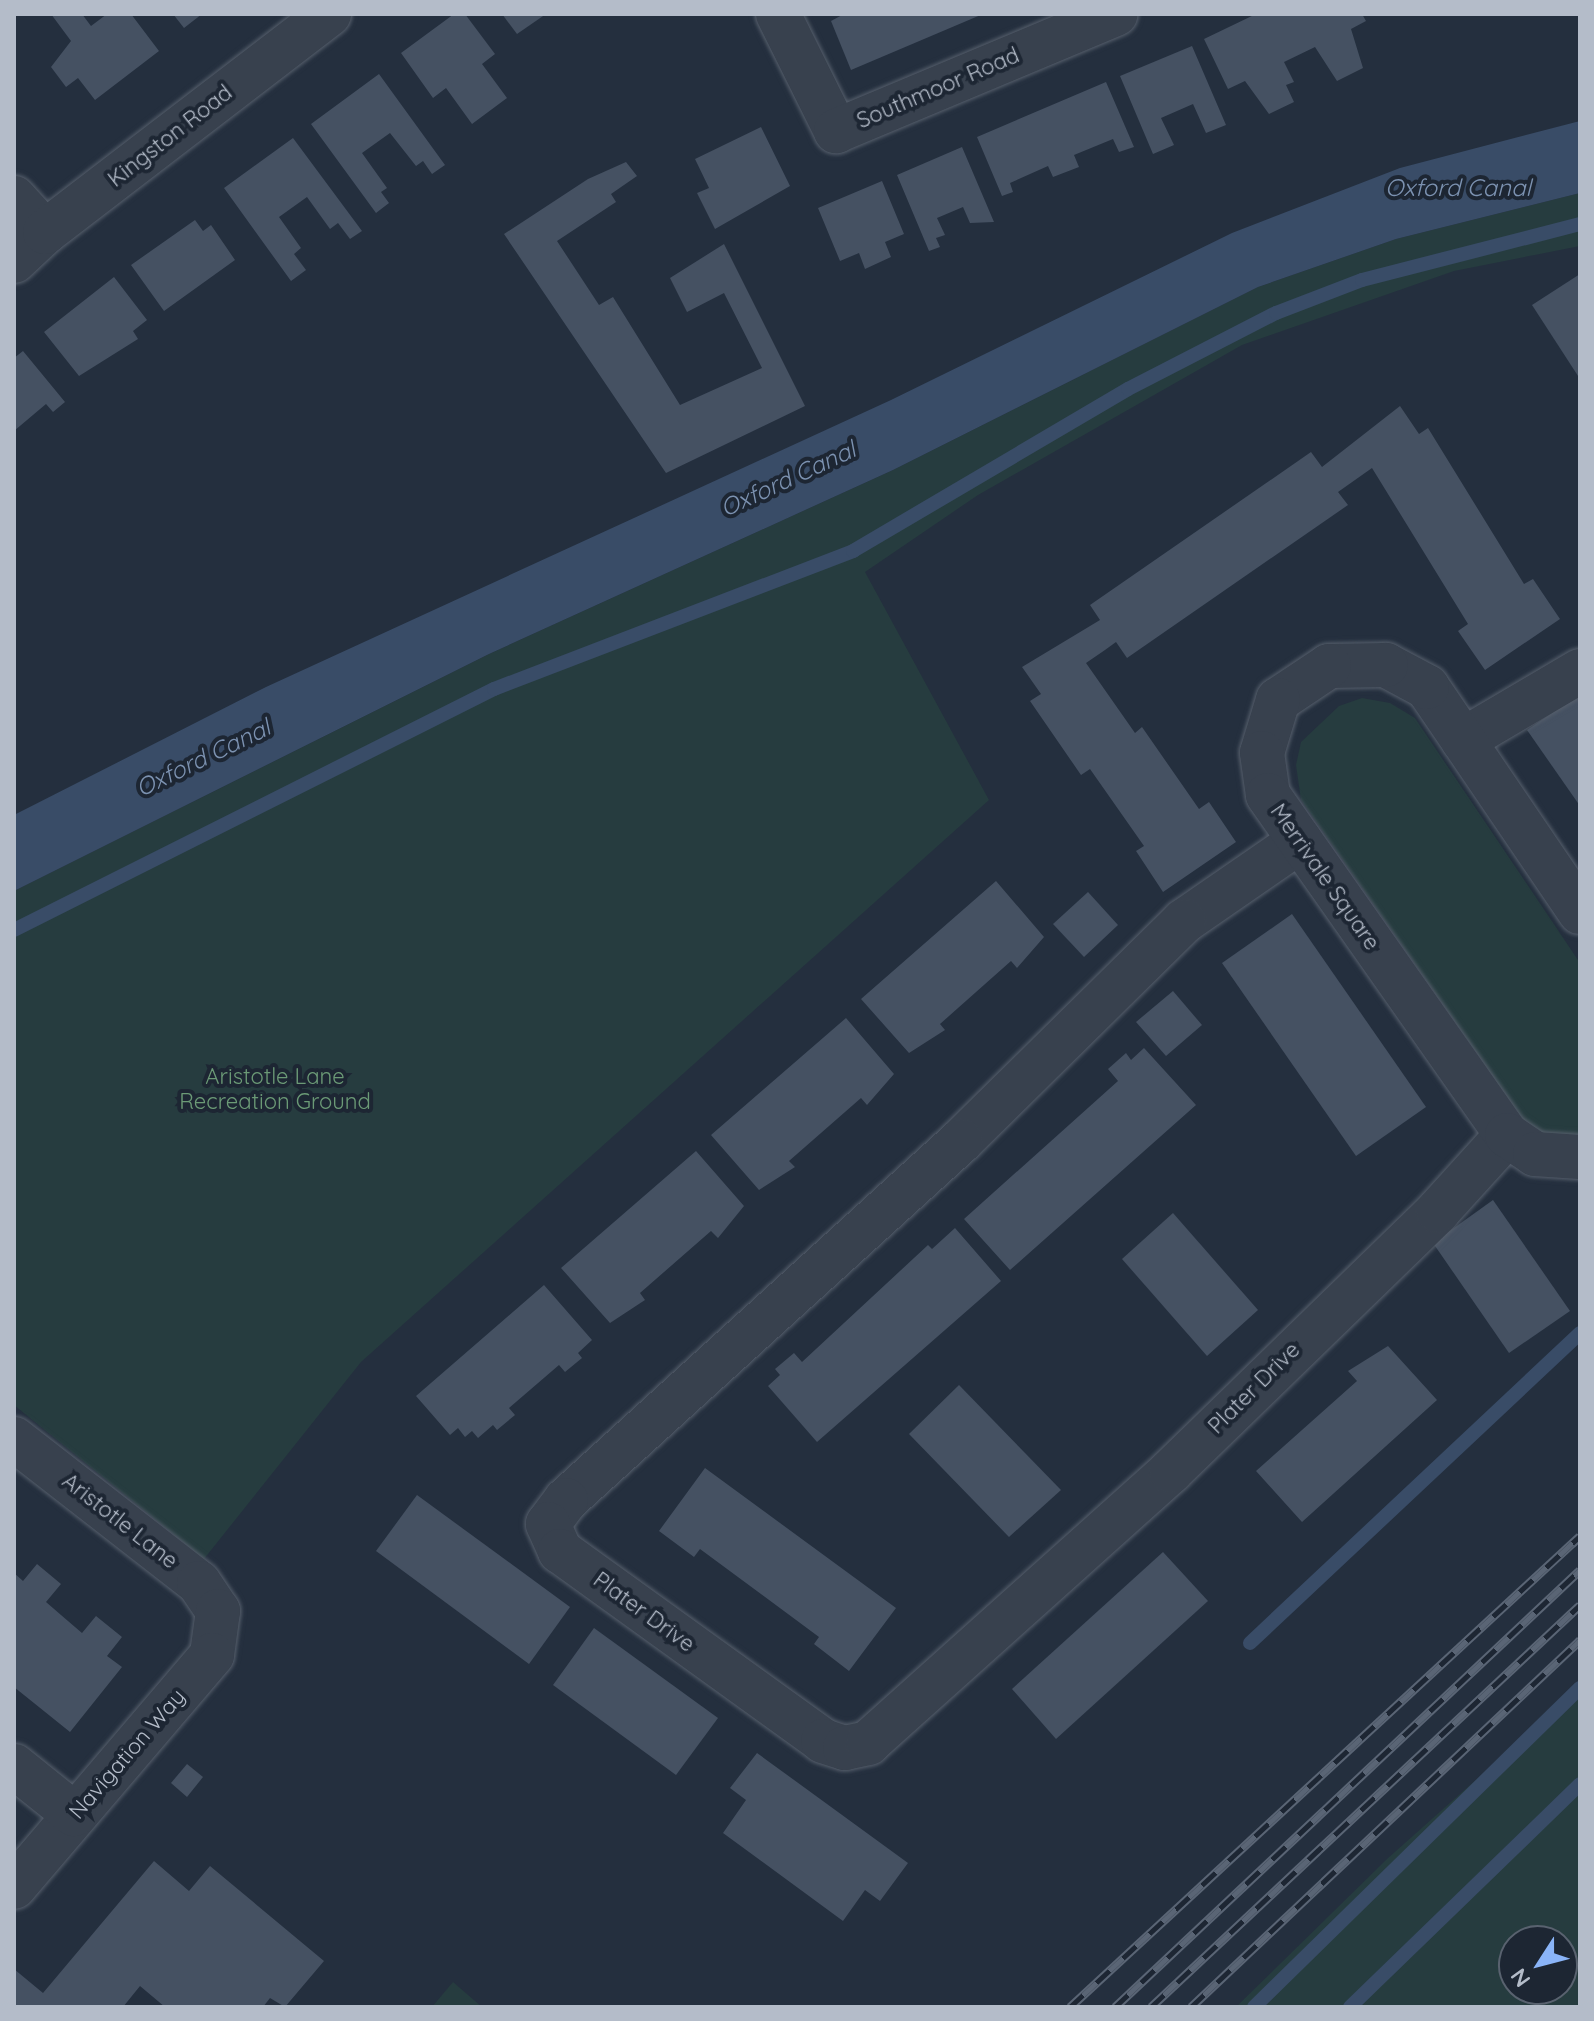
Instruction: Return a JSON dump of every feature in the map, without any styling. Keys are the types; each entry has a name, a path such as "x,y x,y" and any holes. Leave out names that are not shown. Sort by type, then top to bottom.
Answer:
{"street":[{"name":"Kingston Road","path":"14,261 45,232 329,14"},
{"name":"Southmoor Road","path":"778,14 836,131 1116,14"},
{"path":"14,198 45,232"},
{"name":"Merrivale Square","path":"1580,912 1427,687 1386,665 1329,666 1278,700 1262,753 1268,795 1507,1135 1535,1154 1580,1157"},
{"path":"1463,740 1580,671"},
{"name":"Plater Drive","path":"1300,841 1184,921 961,1141 566,1500 548,1524 560,1551 823,1741 845,1748 868,1743 1171,1471 1438,1211 1507,1135"},
{"name":"Aristotle Lane","path":"14,1439 199,1583 218,1611"},
{"name":"Navigation Way","path":"14,1887 212,1655 218,1611"},
{"path":"14,1766 74,1814"}],"green space":[{"name":"Aristotle Lane Recreation Ground","path":"1580,193 1580,246 1454,271 1242,345 978,495 865,572 989,800 361,1362 204,1559 14,1405 14,891 489,654 893,470 1258,287 1396,239"},
{"path":"1362,698 1390,703 1415,718 1580,963 1580,1145 1561,1144 1526,1124 1301,800 1296,765 1301,742 1339,706"},
{"path":"1580,1687 1580,2007 1236,2007 1387,1859"},
{"path":"453,1982 482,2007 432,2007"}],"water":[{"name":"Oxford Canal","path":"1580,121 1580,193 1396,239 1258,287 893,470 489,654 14,891 14,815 266,687 891,400 1232,233 1400,168"}],"building":[{"path":"51,14 82,14 91,26 107,14 131,14 159,51 95,100 78,78 66,87 51,67 71,41"},
{"path":"173,14 202,14 184,28"},
{"path":"454,14 465,14 495,54 482,64 507,98 472,124 446,88 433,98 401,53"},
{"path":"502,14 546,14 517,34"},
{"path":"844,14 983,14 851,70 831,21"},
{"path":"1256,14 1362,14 1366,21 1351,29 1363,68 1337,81 1315,47 1284,62 1294,82 1286,85 1294,102 1269,114 1245,81 1228,89 1204,39"},
{"path":"1192,46 1226,125 1206,133 1193,104 1161,118 1174,145 1153,154 1120,76"},
{"path":"379,74 445,165 432,174 423,161 416,166 390,133 362,153 387,188 381,192 389,203 376,213 311,124"},
{"path":"1106,82 1134,147 1119,152 1113,139 1074,155 1079,167 1053,177 1048,166 1010,183 1013,192 1002,196 977,137"},
{"path":"761,127 790,186 715,229 697,193 709,188 695,159"},
{"path":"293,138 362,231 350,239 338,223 330,229 307,197 279,217 301,248 294,254 306,270 291,281 224,188"},
{"path":"962,147 994,222 970,223 963,207 937,218 945,235 936,238 940,247 929,251 897,175"},
{"path":"626,162 637,176 611,194 616,202 557,241 599,305 613,297 680,405 762,368 724,293 687,312 670,278 724,244 805,406 666,473 504,234 588,179"},
{"path":"882,181 904,234 885,242 891,257 865,269 859,253 840,261 818,208"},
{"path":"195,220 203,231 211,225 235,260 164,311 131,265"},
{"path":"1580,274 1580,379 1532,305"},
{"path":"114,277 147,320 133,331 138,339 79,376 44,332"},
{"path":"23,351 65,402 53,412 46,404 14,431 14,358"},
{"path":"1400,406 1419,434 1428,428 1524,584 1533,579 1560,619 1485,670 1458,631 1468,624 1372,468 1338,492 1348,505 1127,658 1116,642 1086,663 1135,733 1142,727 1199,809 1209,802 1236,842 1163,892 1136,851 1144,846 1090,769 1081,775 1030,701 1041,694 1022,667 1100,620 1090,605 1311,452 1322,467"},
{"path":"1580,694 1580,806 1527,730"},
{"path":"996,881 1044,937 1017,968 1011,961 940,1024 945,1030 909,1053 861,999"},
{"path":"1088,892 1118,925 1084,957 1053,924"},
{"path":"1292,914 1426,1107 1356,1156 1222,963"},
{"path":"1173,991 1202,1025 1166,1056 1136,1022"},
{"path":"846,1018 894,1074 867,1105 861,1098 789,1161 795,1167 759,1190 711,1135"},
{"path":"1144,1048 1196,1105 1010,1270 964,1219 1118,1081 1108,1069 1126,1053 1131,1060"},
{"path":"696,1151 744,1206 718,1238 711,1231 640,1293 645,1300 610,1323 561,1268"},
{"path":"1493,1200 1570,1311 1509,1353 1433,1243"},
{"path":"1173,1213 1258,1310 1207,1356 1122,1259"},
{"path":"955,1228 1001,1281 817,1442 768,1386 780,1375 775,1369 794,1353 802,1362 928,1245 932,1249"},
{"path":"544,1285 592,1340 578,1353 582,1358 565,1372 559,1365 509,1408 515,1415 497,1430 493,1425 478,1438 472,1431 465,1437 458,1428 450,1435 416,1396"},
{"path":"1388,1346 1437,1400 1302,1522 1256,1471 1357,1381 1348,1371"},
{"path":"959,1385 1061,1490 1009,1537 909,1434"},
{"path":"705,1468 896,1608 849,1671 814,1644 819,1637 700,1549 694,1557 659,1531"},
{"path":"417,1495 570,1607 529,1664 376,1551"},
{"path":"1163,1552 1208,1601 1056,1739 1012,1689"},
{"path":"37,1564 61,1584 46,1602 61,1615 82,1633 96,1616 122,1637 107,1656 122,1667 70,1732 14,1687 14,1573 23,1581"},
{"path":"594,1628 718,1718 676,1775 553,1685"},
{"path":"757,1753 908,1863 880,1901 865,1890 843,1921 723,1833 746,1800 730,1788"},
{"path":"187,1764 203,1777 187,1797 171,1783"},
{"path":"154,1861 189,1891 210,1866 324,1961 285,2007 270,1998 263,2007 165,2007 140,1986 123,2007 14,2007 14,1969 43,1993"}],"waterway":[{"path":"14,930 494,689 853,551 1128,389 1276,313 1362,280 1580,224"},
{"path":"1250,1643 1580,1333"},
{"path":"1254,2007 1580,1688"},
{"path":"1350,2007 1580,1784"}],"railway":[{"path":"1070,2007 1580,1536"},
{"path":"1115,2007 1580,1570"},
{"path":"1151,2007 1580,1605"},
{"path":"1191,2007 1580,1640"}]}
